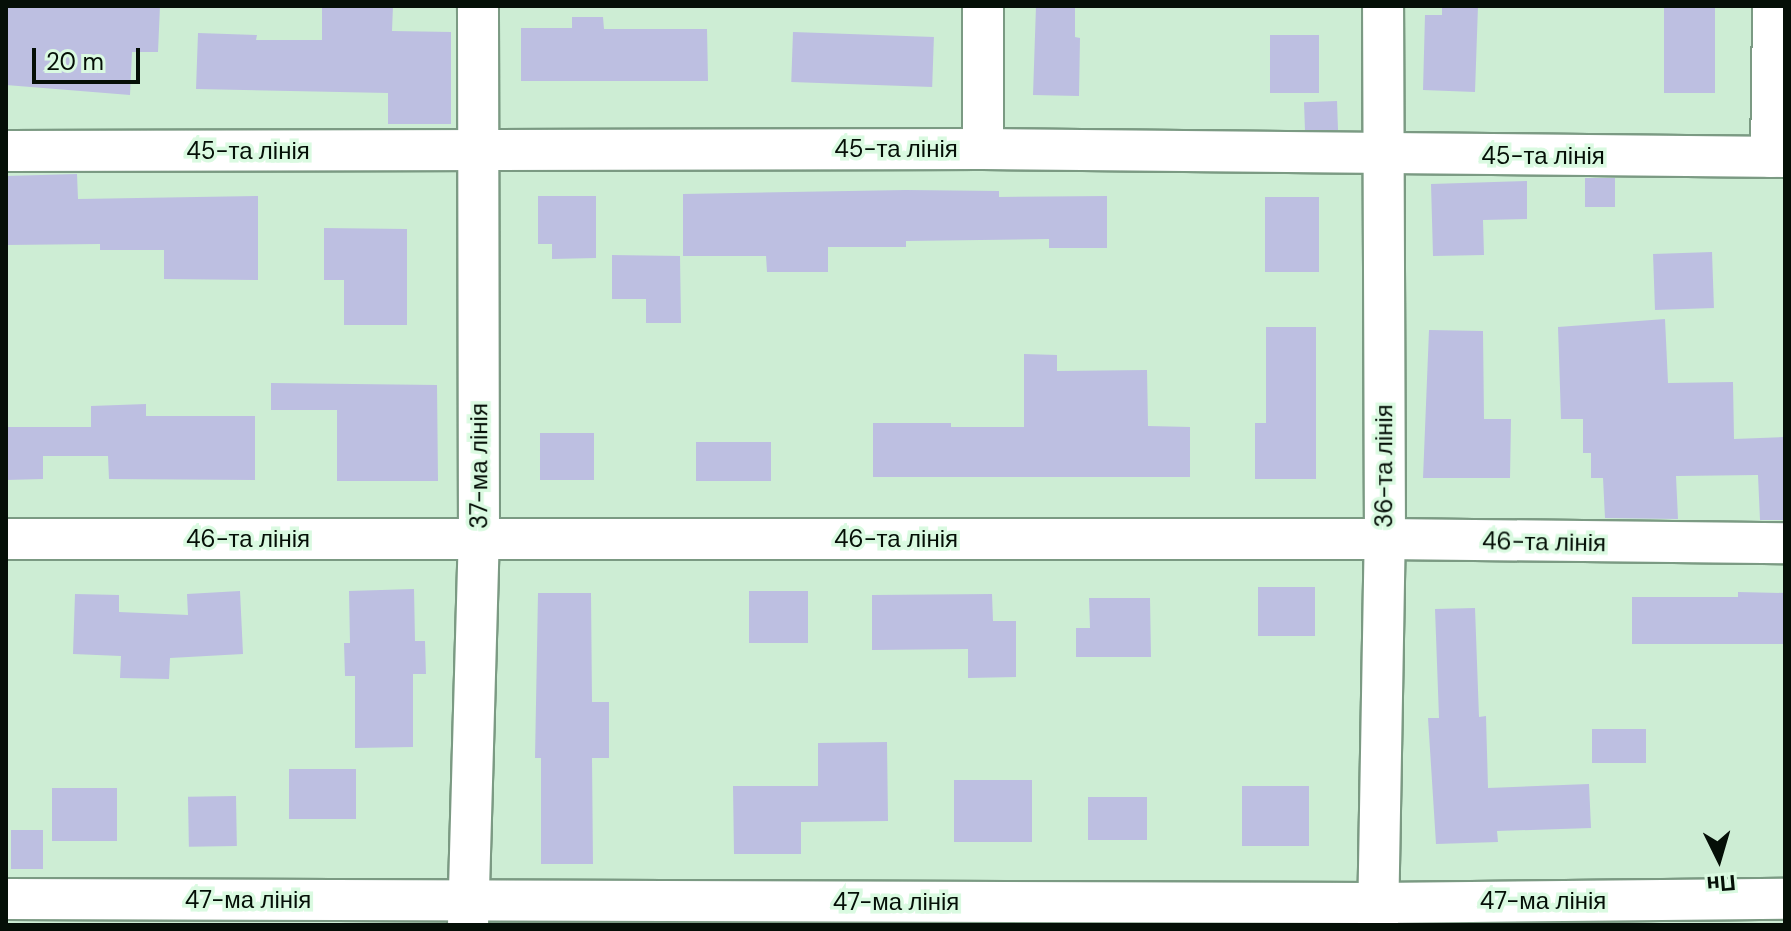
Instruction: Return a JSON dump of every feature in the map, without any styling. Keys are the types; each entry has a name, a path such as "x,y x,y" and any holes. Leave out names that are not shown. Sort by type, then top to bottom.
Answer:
{"street":[{"name":"37-ма лінія","path":"468,913 479,539 478,6"},
{"path":"983,6 983,149"},
{"name":"36-та лінія","path":"1377,914 1385,539 1383,6"},
{"path":"1773,6 1778,157"},
{"name":"45-та лінія","path":"6,151 983,149 1778,157"},
{"name":"46-та лінія","path":"6,539 1385,539 1785,543"},
{"name":"47-ма лінія","path":"6,899 468,913 1377,914 1785,899"}],"building":[{"path":"6,6 160,6 158,52 132,52 130,95 6,85"},
{"path":"322,6 393,6 392,31 451,32 451,124 388,124 388,93 196,89 198,33 257,35 256,40 322,40"},
{"path":"1036,6 1075,6 1075,37 1080,38 1079,96 1033,95"},
{"path":"1442,6 1478,6 1475,92 1423,90 1425,15 1442,15"},
{"path":"1664,6 1715,6 1715,93 1664,93"},
{"path":"572,17 603,17 604,29 707,29 708,81 521,81 521,28 572,28"},
{"path":"793,32 934,37 932,87 791,82"},
{"path":"1270,35 1319,35 1319,93 1270,93"},
{"path":"1337,101 1338,130 1305,131 1304,102"},
{"path":"77,174 78,199 258,196 258,280 164,279 164,250 100,250 100,244 6,245 6,176"},
{"path":"1585,178 1615,178 1615,207 1585,207"},
{"path":"1527,181 1527,219 1483,220 1484,255 1433,256 1431,184"},
{"path":"999,191 999,197 1107,196 1107,248 1049,248 1049,239 906,241 906,247 828,247 828,272 767,272 766,256 683,256 683,194"},
{"path":"538,196 596,196 596,258 552,259 552,244 538,244"},
{"path":"1265,197 1319,197 1319,272 1265,272"},
{"path":"324,228 407,229 407,325 344,325 344,280 324,280"},
{"path":"1712,252 1714,308 1655,310 1653,254"},
{"path":"612,255 680,256 681,323 646,323 646,299 612,299"},
{"path":"1665,319 1668,383 1733,382 1734,439 1785,437 1785,520 1760,520 1758,475 1676,476 1678,519 1605,518 1603,478 1591,478 1591,453 1583,453 1583,419 1561,419 1558,327"},
{"path":"1266,327 1316,327 1316,479 1255,479 1255,423 1266,423"},
{"path":"1429,330 1483,331 1484,419 1511,419 1510,478 1423,478"},
{"path":"1024,354 1057,355 1057,371 1147,370 1148,426 1190,427 1190,477 873,477 873,423 1024,427"},
{"path":"271,383 437,385 438,481 337,481 337,410 271,410"},
{"path":"146,404 146,416 255,416 255,480 109,479 108,456 43,456 43,479 6,480 6,427 91,427 91,406"},
{"path":"540,433 594,433 594,480 540,480"},
{"path":"696,442 771,442 771,481 696,481"},
{"path":"1258,587 1315,587 1315,636 1258,636"},
{"path":"414,589 415,641 425,641 426,674 413,674 413,747 355,748 355,676 345,676 344,643 350,643 349,591"},
{"path":"240,591 243,654 170,658 169,679 120,678 121,656 73,654 75,594 119,595 119,612 188,615 187,594"},
{"path":"749,591 808,591 808,643 749,643"},
{"path":"1738,592 1785,593 1785,644 1632,644 1632,597 1738,597"},
{"path":"538,593 591,593 592,702 609,702 609,758 592,758 593,864 541,864 541,758 535,758"},
{"path":"992,594 993,621 1016,621 1016,677 968,678 968,649 872,650 872,595"},
{"path":"1089,598 1150,598 1151,657 1076,657 1076,628 1090,628"},
{"path":"1475,608 1479,717 1486,716 1488,788 1589,784 1591,828 1497,831 1498,842 1436,844 1428,718 1439,718 1435,609"},
{"path":"1592,729 1646,729 1646,763 1592,763"},
{"path":"887,742 888,821 801,822 801,854 734,854 733,786 818,786 818,743"},
{"path":"289,769 356,769 356,819 289,819"},
{"path":"954,780 1032,780 1032,842 954,842"},
{"path":"1242,786 1309,786 1309,846 1242,846"},
{"path":"52,788 117,788 117,841 52,841"},
{"path":"236,796 237,846 189,847 188,797"},
{"path":"1088,797 1147,797 1147,840 1088,840"},
{"path":"11,830 43,830 43,869 11,869"}]}
